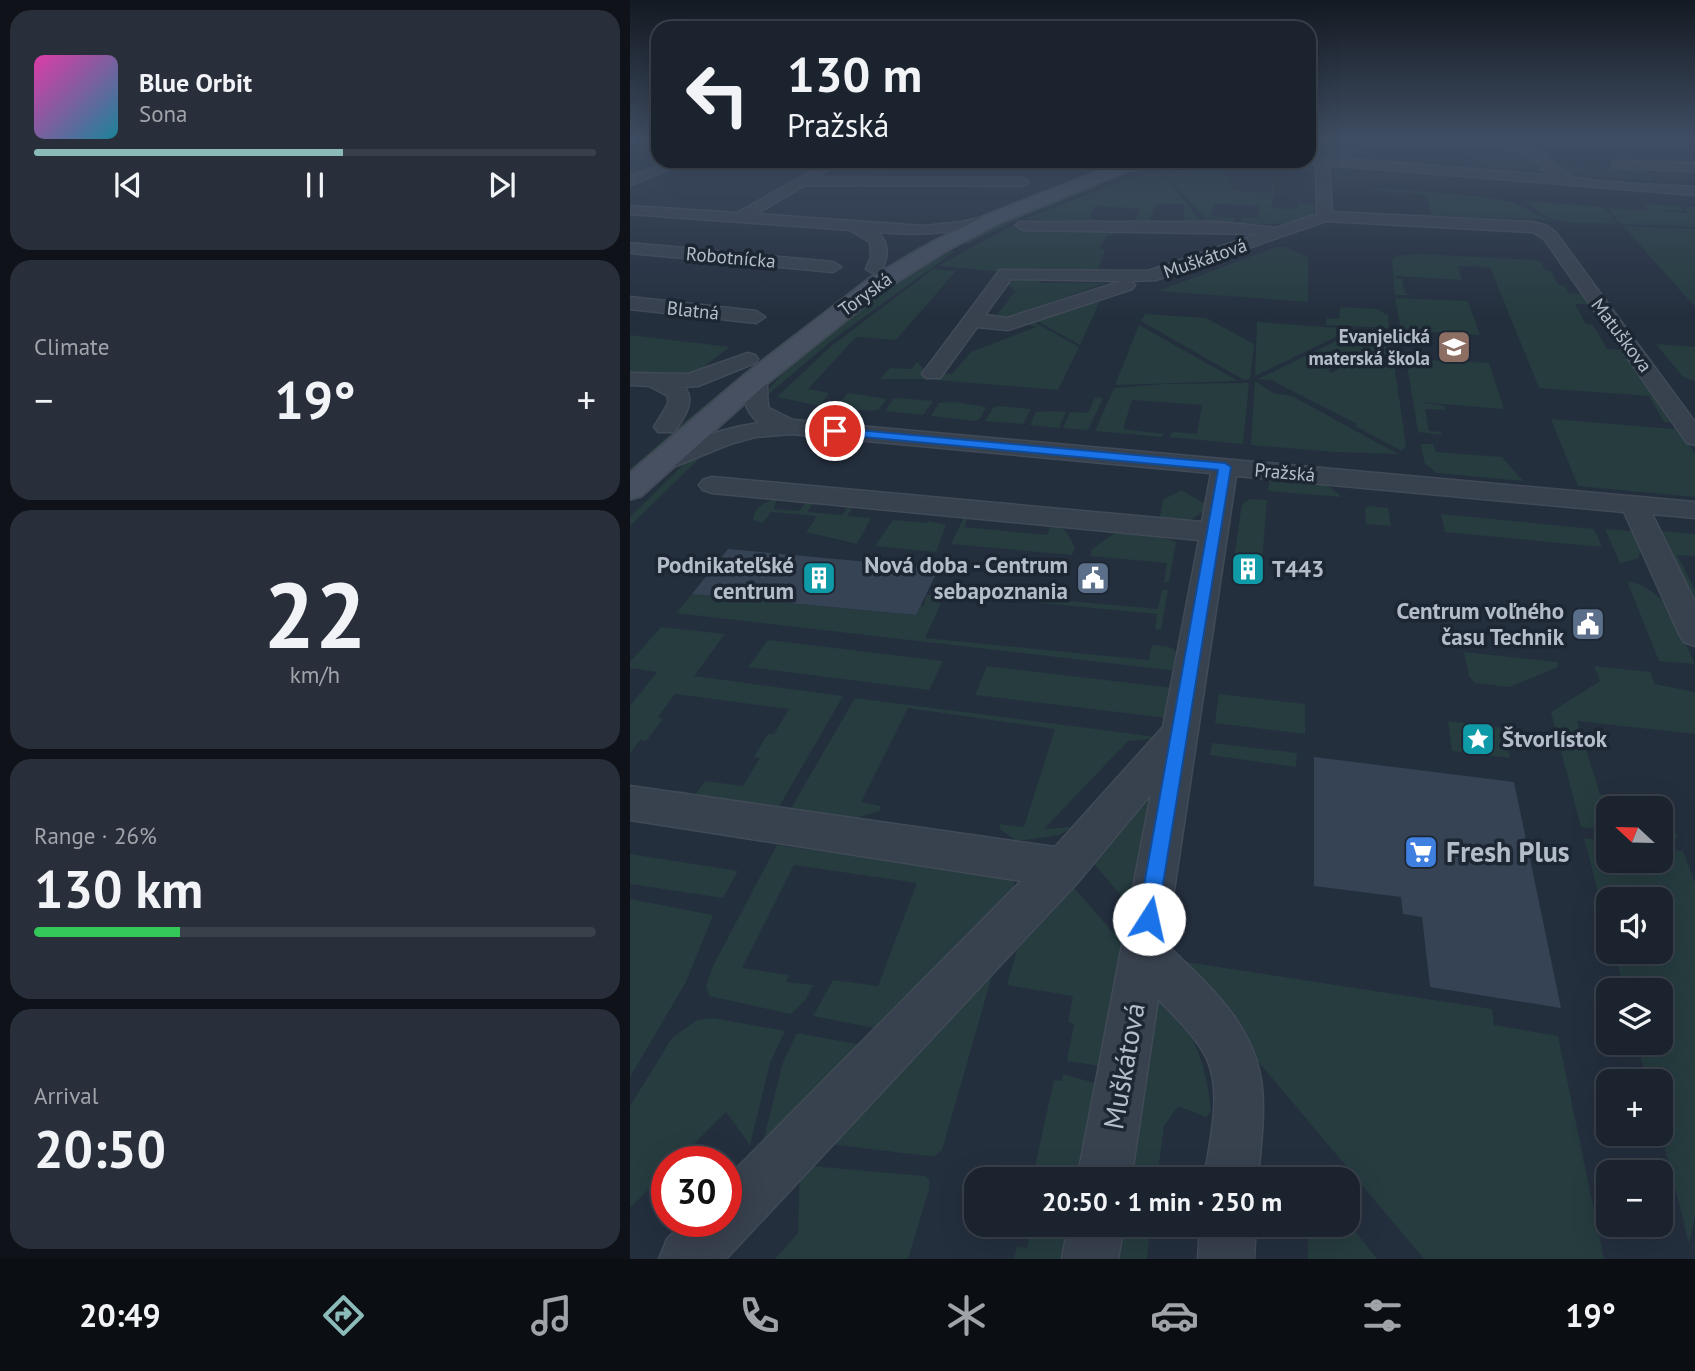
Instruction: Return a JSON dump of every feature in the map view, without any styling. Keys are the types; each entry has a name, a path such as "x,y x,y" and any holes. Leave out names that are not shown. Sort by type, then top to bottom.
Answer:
{"street":[{"path":"741,217 770,200"},
{"name":"Toryská","path":"642,462 874,269 991,213 1027,200"},
{"path":"1322,200 1325,216"},
{"path":"630,209 850,224 919,231 939,238"},
{"path":"895,224 991,213"},
{"name":"Muškátová","path":"1150,276 1006,274 975,317 984,323 1008,324 1278,233 1325,216 1532,228 1548,233"},
{"path":"850,224 931,226 939,238"},
{"path":"850,224 878,241 879,257 874,269"},
{"path":"1024,225 1228,227 1278,233"},
{"name":"Matuškova","path":"1548,233 1695,438"},
{"name":"Toryská","path":"630,489 642,462 666,427 877,284 939,238"},
{"name":"Robotnícka","path":"630,247 833,267"},
{"name":"Blatná","path":"630,303 756,317"},
{"path":"933,374 975,317"},
{"path":"630,379 688,381 752,369 756,408 771,421 790,427"},
{"path":"657,382 671,387 679,394 679,404 666,427"},
{"path":"642,462 737,433 790,427"},
{"name":"Pražská","path":"790,427 1695,510"},
{"name":"Muškátová","path":"1106,1167 1225,467"},
{"path":"712,485 1214,532"},
{"path":"1634,505 1695,634"},
{"path":"742,1202 1063,868 1181,732"},
{"path":"630,803 1063,868"},
{"name":"Muškátová","path":"1143,952 1218,1031 1233,1059 1238,1094 1232,1167"},
{"path":"687,1259 708,1237"},
{"path":"1090,1259 1094,1237"},
{"path":"1226,1259 1227,1237"}],"green space":[{"path":"1052,200 1067,200 1023,217 968,244 952,244 985,227"},
{"path":"1074,200 1184,200 1202,222 1173,222 1183,221 1184,204 1155,205 1150,220 1160,221 1158,222 1117,222 1135,220 1140,209 1096,206 1089,218 1108,222 1024,219"},
{"path":"1188,200 1272,200 1271,208 1298,209 1299,203 1315,205 1314,212 1307,217 1289,223 1240,223 1242,217 1258,218 1259,206 1214,204 1211,216 1235,218 1234,223 1210,223 1205,218 1229,219 1204,217"},
{"path":"1428,200 1478,200 1440,216 1422,217 1415,214 1431,215"},
{"path":"1478,200 1498,200 1515,203 1549,220 1442,216"},
{"path":"1528,201 1604,207 1613,217 1604,219 1613,218 1617,224 1556,220 1536,210"},
{"path":"1643,204 1678,206 1685,211 1653,210 1689,213 1684,207 1695,207 1695,227 1620,224 1615,218 1630,215 1615,217 1608,208 1649,211"},
{"path":"1018,222 1024,222 1021,229 1075,232 1136,228 1107,236 1099,249 1105,250 1097,273 1088,273 1088,269 1007,268 1004,272 938,266"},
{"path":"1624,226 1695,229 1695,307 1625,228"},
{"path":"919,246 923,247 857,291 630,476 630,469 699,409 843,298"},
{"path":"1277,247 1285,247 1308,257 1308,302 1158,291"},
{"path":"944,249 955,251 835,338 764,398 791,366 816,344"},
{"path":"1417,254 1540,261 1545,270 1551,271 1558,285 1565,286 1569,293 1581,294 1589,304 1575,304 1586,324 1593,325 1607,349 1622,350 1695,453 1695,497 1578,486 1551,419 1674,429 1673,423 1664,422 1649,396 1539,388 1490,267 1458,266 1462,280 1396,276 1396,279 1402,279 1405,293 1413,295 1395,295 1392,260 1397,256"},
{"path":"933,269 956,271 896,340 856,337 808,389 829,393 820,406 777,397 830,347"},
{"path":"1025,278 1041,278 1040,283 1106,283 1029,310 1034,314 1017,320 997,318 1015,291 1007,284"},
{"path":"1395,298 1468,301 1480,335 1401,330"},
{"path":"1097,299 1100,301 1080,345 1037,321"},
{"path":"1340,307 1377,309 1388,315 1389,328 1326,325 1327,318 1339,319"},
{"path":"1145,314 1206,318 1254,344 1250,379 1244,380 1141,321"},
{"path":"1034,322 1079,347 1058,390 936,380 940,373 952,374 971,352 1036,327 1026,324"},
{"path":"1257,322 1352,329 1255,376"},
{"path":"1139,325 1238,381 1115,385"},
{"path":"1359,330 1389,333 1393,355 1345,361 1328,371 1332,373 1347,363 1393,357 1406,445 1402,451 1355,426 1357,424 1271,380 1258,379"},
{"path":"630,335 730,347 692,375 630,374"},
{"path":"1656,344 1695,347 1695,381 1683,377"},
{"path":"1406,359 1489,363 1504,409 1418,402 1445,406 1445,410 1425,409 1429,431 1441,432 1441,435 1418,432"},
{"path":"917,362 926,371 925,379 880,379 890,368 911,369"},
{"path":"1255,381 1273,393 1292,396 1398,454 1251,445"},
{"path":"1249,383 1243,444 1169,437 1173,432 1197,434 1202,405 1132,400 1123,429 1163,434 1162,437 1095,431 1114,388 1165,384"},
{"path":"848,393 887,399 874,411 834,408"},
{"path":"1095,397 1103,398 1088,430 1063,428 1070,412 1088,413"},
{"path":"893,399 932,403 923,415 885,411"},
{"path":"954,402 986,407 980,419 975,421 931,416 939,403"},
{"path":"997,406 1031,409 1023,424 985,421"},
{"path":"1036,412 1066,412 1059,428 1030,425"},
{"path":"1421,444 1433,444 1436,452 1502,457 1523,481 1437,473 1425,464"},
{"path":"711,447 630,526 630,517 687,461"},
{"path":"1270,479 1326,484 1342,497 1268,491"},
{"path":"1181,490 1207,505 1206,510 1189,521 1160,518 1163,500"},
{"path":"777,499 774,509 799,511 808,500 815,501 807,512 842,515 850,504 854,505 847,516 871,518 857,544 806,532 817,516 771,512 763,523 753,520 755,512 761,506"},
{"path":"1250,499 1267,500 1262,562 1234,559 1242,504"},
{"path":"1368,506 1388,508 1391,526 1366,524 1365,509"},
{"path":"1441,514 1594,529 1602,547 1445,532"},
{"path":"965,515 969,516 964,527 1047,535 1052,523 1056,524 1069,536 1075,547 1072,555 951,544"},
{"path":"893,520 929,521 946,525 936,552 875,546"},
{"path":"1605,529 1631,531 1642,547 1638,559 1620,563"},
{"path":"1662,531 1695,534 1695,556 1677,555 1695,590 1695,605"},
{"path":"1115,533 1158,536 1176,542 1169,582 1164,582 1167,563 1090,556 1092,549"},
{"path":"1627,581 1653,592 1663,602 1678,624 1695,664 1659,661"},
{"path":"936,589 1158,609 1162,590 1168,590 1161,630 1155,629 1157,614 945,594 925,638 1149,660 1152,645 1160,646 1171,648 1177,653 1177,671 676,613 692,594 915,615 920,606 924,606 926,595 933,595"},
{"path":"661,627 725,634 694,676 843,696 776,812 672,799 677,790 696,794 705,781 743,786 760,758 754,757 768,734 774,734 789,709 675,694 658,717 663,719 646,741 640,740 630,754 630,706 657,672 630,668 630,662"},
{"path":"768,640 943,661 929,690 748,667"},
{"path":"1464,652 1557,662 1558,667 1510,687 1475,683 1469,676"},
{"path":"987,666 1173,688 1168,718 975,695"},
{"path":"1594,666 1650,672 1655,684 1695,692 1695,734 1577,721 1600,794 1614,796 1596,796 1596,829 1581,827 1551,712 1600,681"},
{"path":"1219,694 1305,704 1305,734 1215,723"},
{"path":"855,698 1164,738 1128,741 1044,829 1073,827 1059,835 1017,841 1001,830 999,824 1024,827 1055,729 908,708 861,802 881,806 879,811 850,820 789,812"},
{"path":"1448,721 1504,728 1510,758 1452,751"},
{"path":"1212,743 1297,753 1296,767 1210,755"},
{"path":"1154,789 1133,910 1090,859"},
{"path":"1673,825 1678,839 1673,838"},
{"path":"1584,838 1596,840 1596,873 1673,873 1673,850 1683,851 1695,883 1695,1218 1689,1243 1673,1180 1673,1160 1668,1160 1664,1146 1673,1146 1673,1069 1644,1069 1640,1055 1673,1055 1673,978 1621,978 1617,964 1673,964 1673,887 1597,887"},
{"path":"777,845 1006,878 1013,881 1016,889 884,1030 813,1016 833,980 878,986 917,883 794,865 742,968 789,975 786,982 813,985 806,999 791,1014 709,996 706,986 713,966"},
{"path":"630,854 738,871 723,898 630,884"},
{"path":"1068,881 1126,947 1101,1066 1067,1061 1074,1024 1068,1022 1073,996 1007,985 1023,929"},
{"path":"630,899 713,915 686,982 630,1077"},
{"path":"998,955 942,1150 934,1156 928,1156 821,1143"},
{"path":"1173,960 1492,1009 1494,1025 1558,1036 1596,1220 1596,1237 1599,1237 1604,1259 1424,1259 1360,1183 1360,1167 1347,1167"},
{"path":"1157,986 1179,1016 1194,1044 1205,1073 1211,1111 1206,1117 1178,1106 1164,1126 1159,1167 1131,1167"},
{"path":"713,1018 785,1031 770,1063 750,1145 726,1112 692,1146 651,1146 651,1187 630,1208 630,1106 672,1038 697,1020"},
{"path":"797,1033 867,1046 762,1146 782,1065"},
{"path":"1063,1074 1098,1084 1086,1167 1035,1167 1054,1080 1062,1081"},
{"path":"800,1165 924,1176 929,1179 929,1189 908,1259 775,1259 798,1233"},
{"path":"1029,1237 1073,1237 1068,1259 1014,1259 1017,1246 1027,1248"},
{"path":"1120,1237 1150,1237 1147,1259 1117,1259"},
{"path":"1308,1237 1360,1237 1377,1259 1308,1259"}],"building":[{"name":"Podnikateľské centrum","path":"728,549 939,568 916,615 692,594"},
{"name":"Fresh Plus","path":"1314,757 1514,782 1561,1008 1430,987 1422,917 1403,914 1401,897 1314,886"}],"place":[{"name":"Evanjelická materská škola","path":"1454,347"},
{"name":"T443","path":"1248,569"},
{"name":"Podnikateľské centrum","path":"819,578"},
{"name":"Nová doba - Centrum sebapoznania","path":"1093,578"},
{"name":"Centrum voľného času Technik","path":"1588,624"},
{"name":"Štvorlístok","path":"1478,739"},
{"name":"Fresh Plus","path":"1421,852"}],"route":[{"path":"835,431 1225,467 1149,919"}]}
